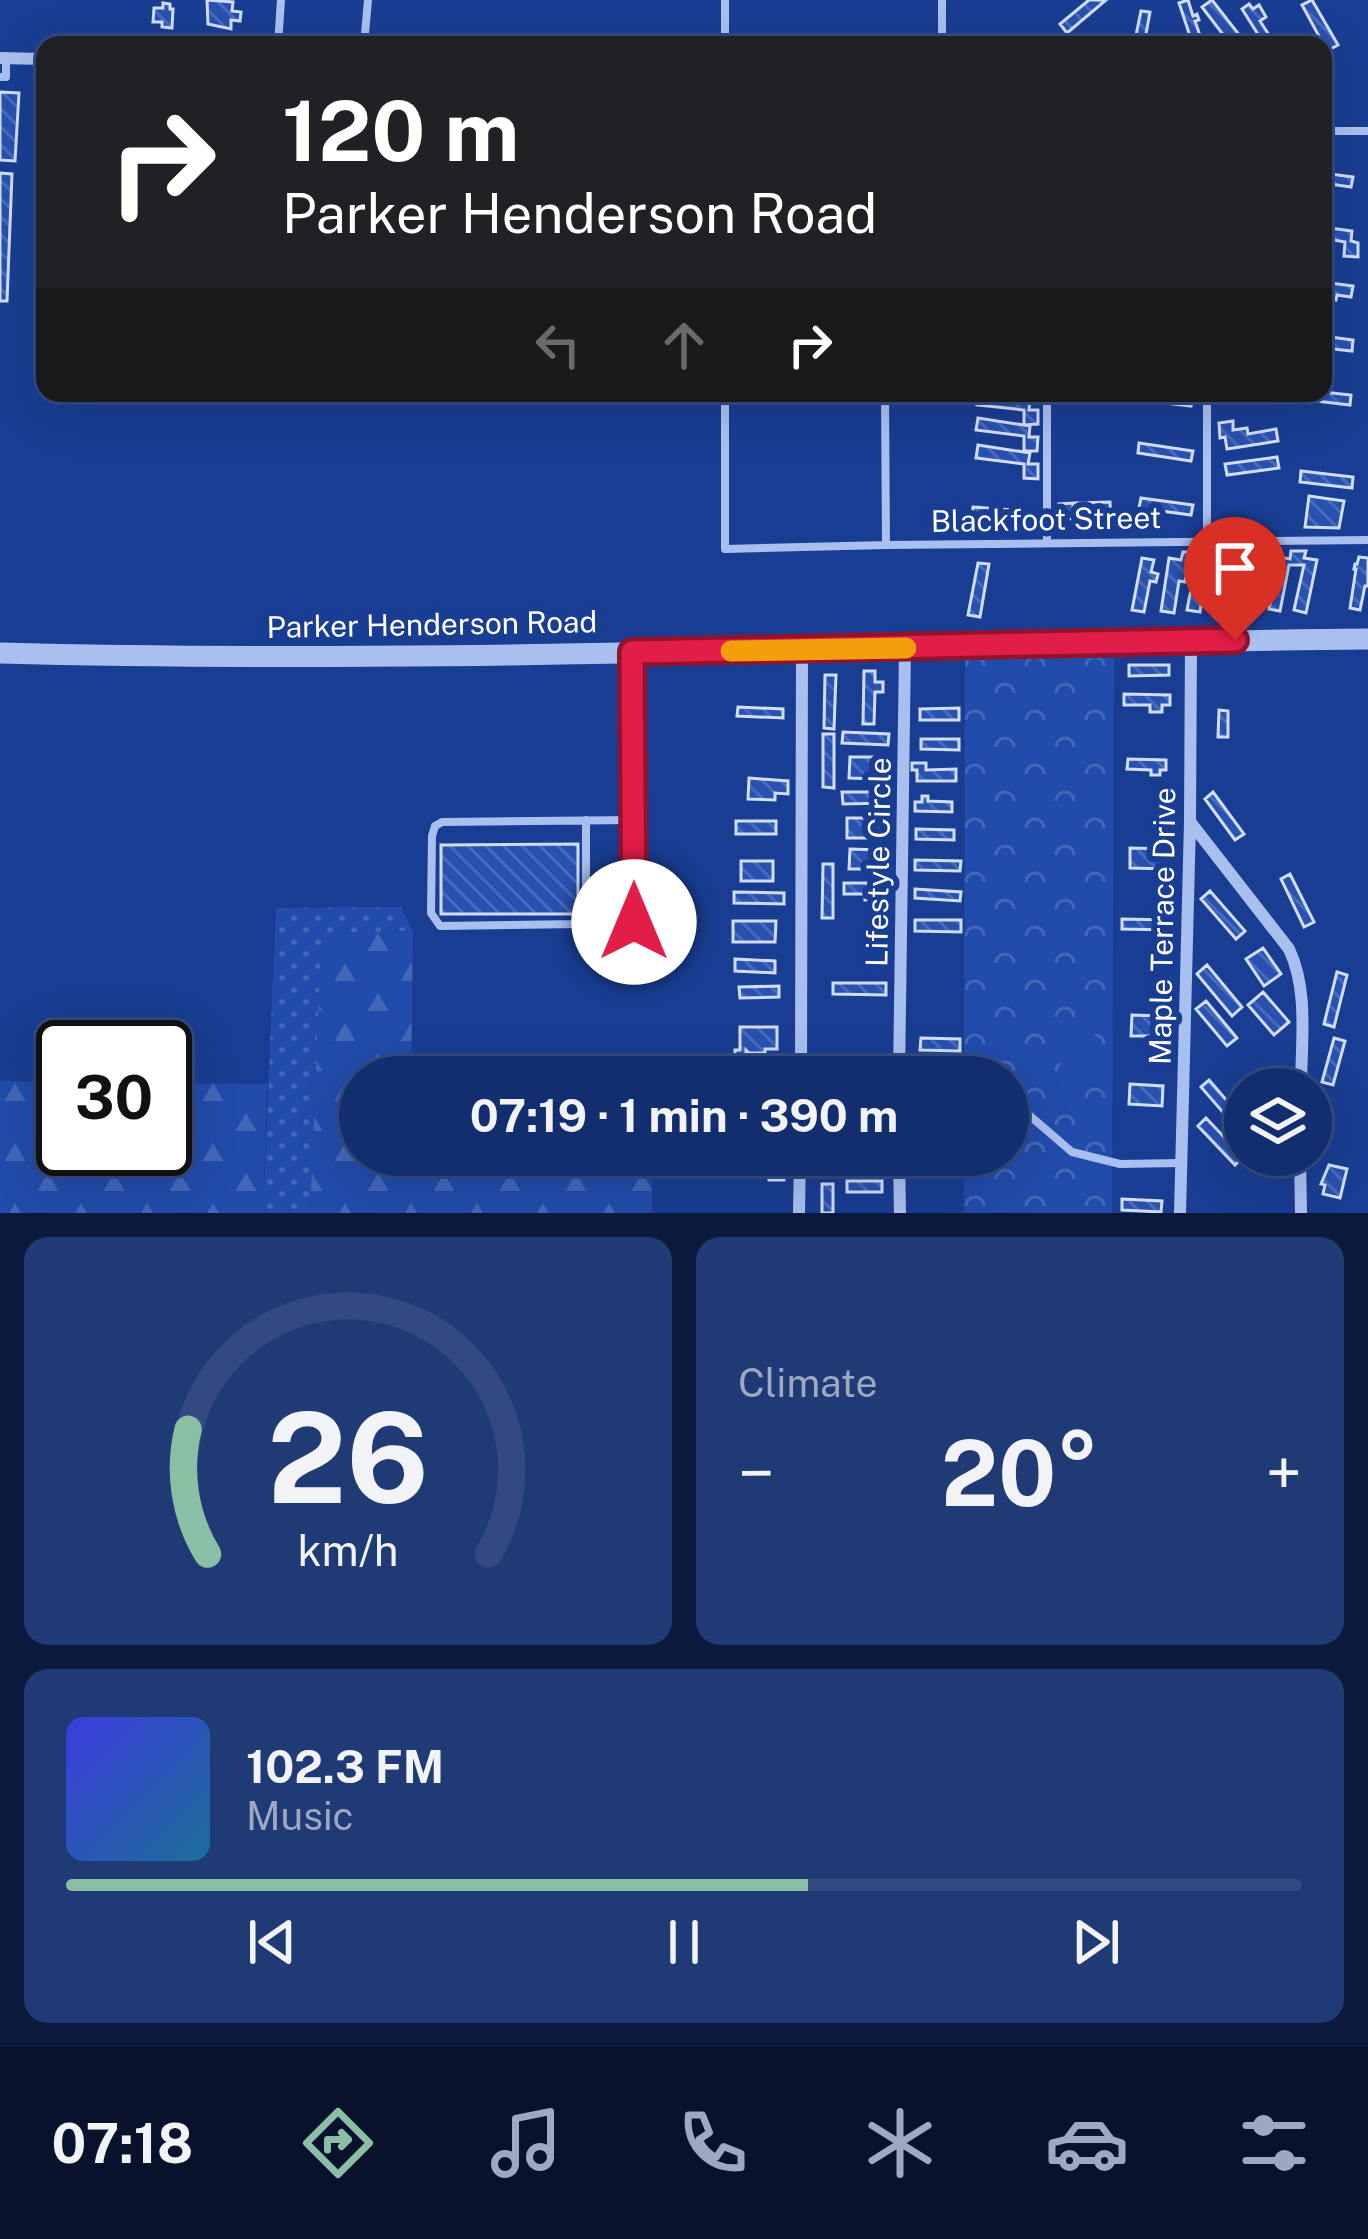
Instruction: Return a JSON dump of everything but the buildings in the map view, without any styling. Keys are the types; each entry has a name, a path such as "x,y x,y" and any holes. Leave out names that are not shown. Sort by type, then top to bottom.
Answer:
{"street":[{"path":"3,58 36,59"},
{"name":"Parker Henderson Road","path":"0,653 160,658 1368,640"},
{"name":"Maple Terrace Drive","path":"1180,1213 1191,641"},
{"name":"Lifestyle Circle","path":"899,1056 905,648"},
{"path":"801,1056 802,650"},
{"path":"632,652 634,922"},
{"path":"1190,823 1296,964 1301,994 1300,1068"},
{"path":"800,1176 800,1213"},
{"path":"899,1176 900,1213"},
{"path":"1300,1176 1301,1213"}],"lane":[{"path":"279,36 281,0"},
{"path":"365,36 368,0"},
{"path":"725,0 725,36"},
{"path":"942,0 942,36"},
{"path":"0,77 6,77 3,58"},
{"path":"1332,131 1368,131"},
{"name":"Blackfoot Street","path":"725,402 725,549 1368,540"},
{"path":"885,402 886,544"},
{"path":"1047,402 1047,543"},
{"path":"1207,402 1207,542"},
{"path":"586,820 586,921"},
{"path":"633,820 435,826 431,914 440,926 634,922"},
{"path":"1029,1115 1072,1152 1120,1164 1181,1163"}],"green space":[{"path":"965,658 1114,658 1112,1213 964,1213 964,1176 1029,1176 1029,1056 964,1056"},
{"path":"401,907 413,931 322,933 310,1213 263,1213 276,908"},
{"path":"413,931 411,1056 339,1056 339,1176 652,1176 652,1213 310,1213 322,933"},
{"path":"1060,1018 1095,1018 1095,1078 1060,1078"},
{"path":"0,1081 36,1082 36,1176 192,1176 192,1083 267,1084 263,1213 0,1213"}],"slow traffic":[{"path":"731,651 906,648"}],"route":[{"path":"634,922 632,652 1235,640"}]}
